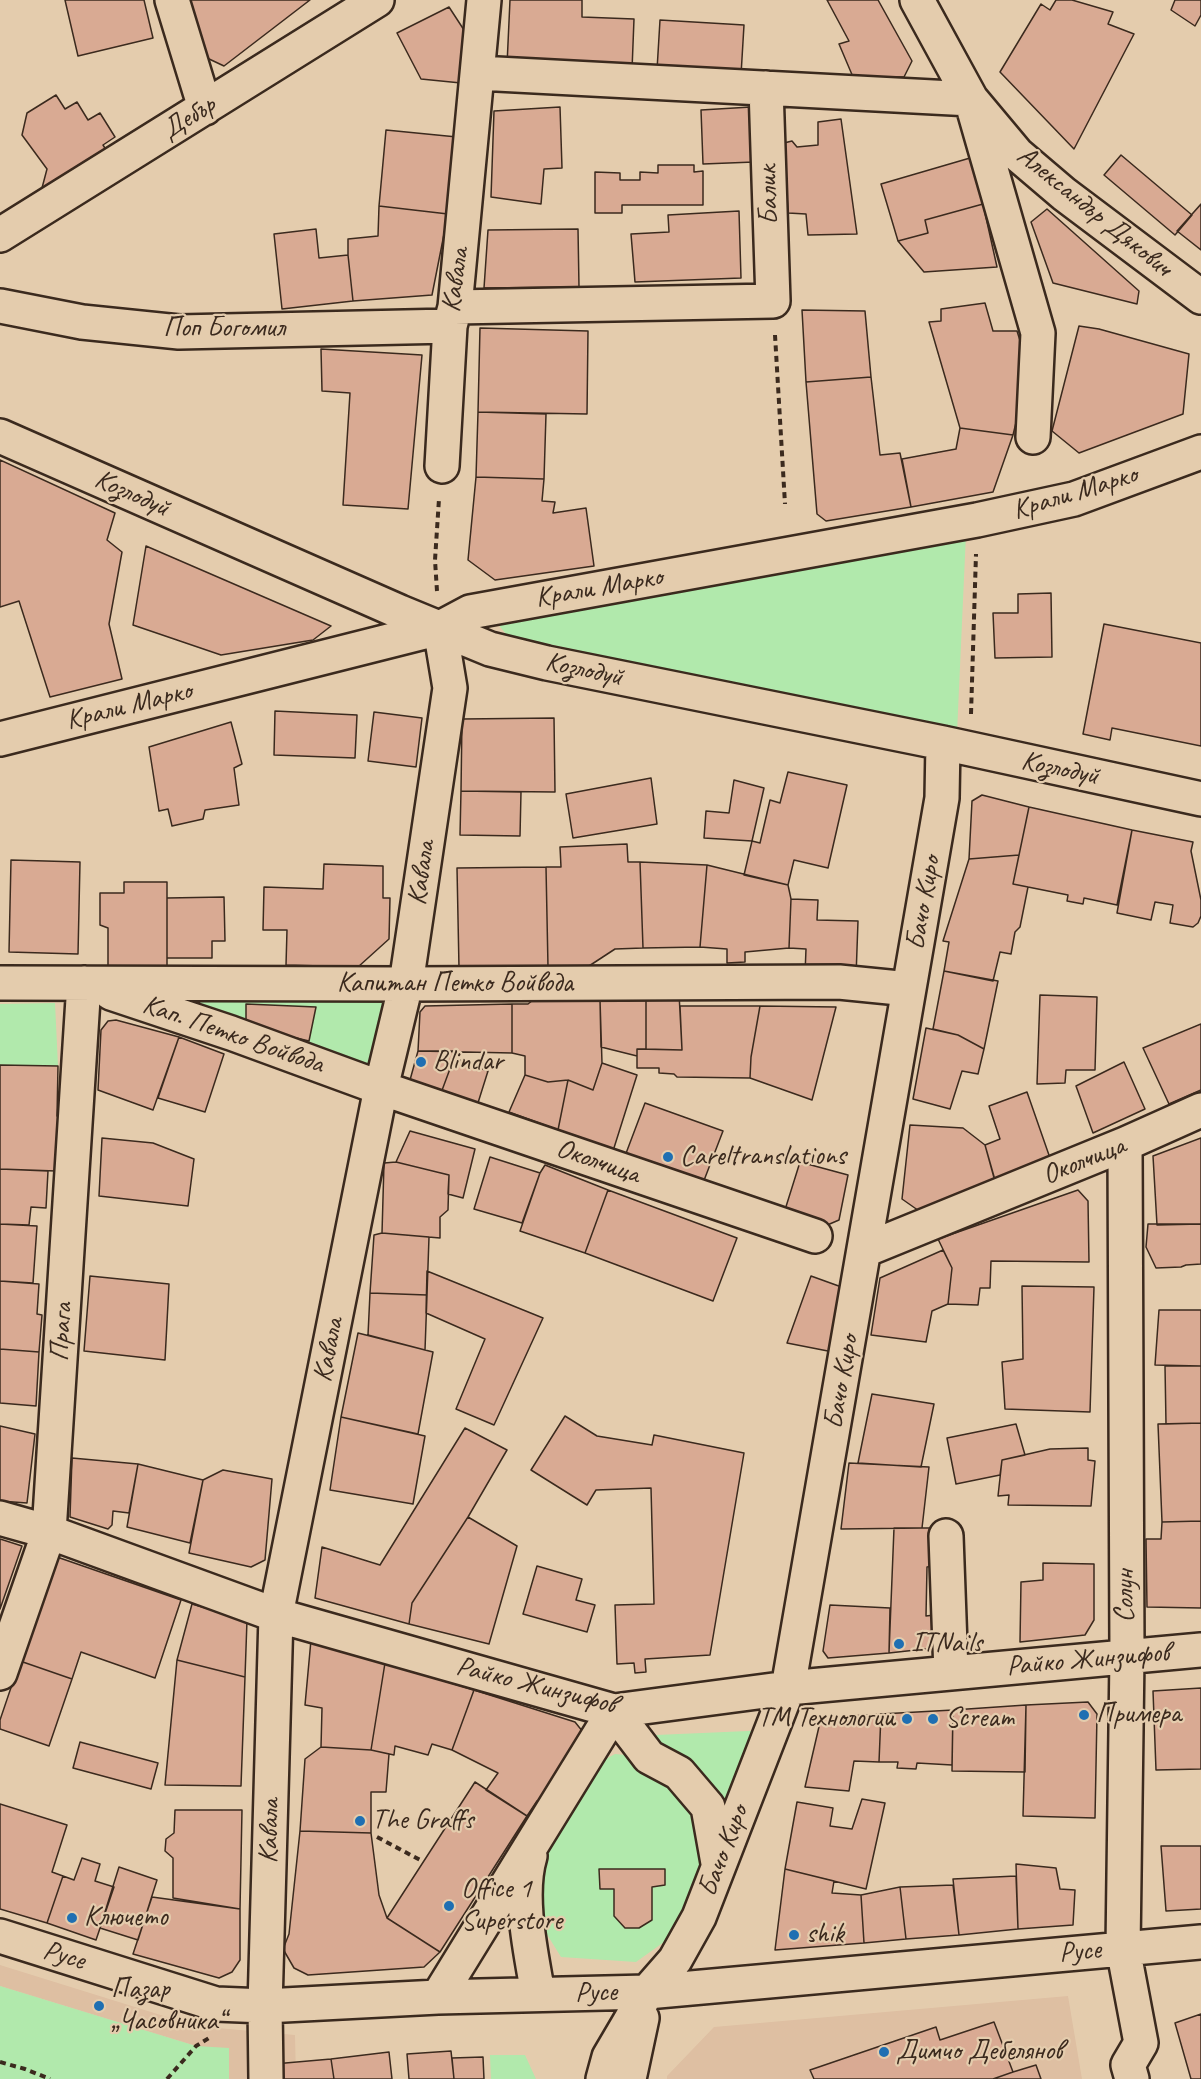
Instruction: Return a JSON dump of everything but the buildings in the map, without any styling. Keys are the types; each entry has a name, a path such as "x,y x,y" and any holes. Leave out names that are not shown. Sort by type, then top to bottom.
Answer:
{"street":[{"path":"172,0 205,108"},
{"name":"Кавала","path":"442,466 453,316 484,0"},
{"name":"Александър Дякович","path":"917,0 972,99 1017,154 1064,194 1201,297"},
{"name":"Дебър","path":"0,234 205,108 364,4"},
{"path":"478,73 972,99 1038,333 1033,437"},
{"name":"Балик","path":"766,88 772,301"},
{"name":"Поп Богомил","path":"0,306 82,322 179,332 772,301"},
{"name":"Козлодуй","path":"0,436 490,649 547,663 956,746 1201,799"},
{"name":"Крали Марко","path":"0,739 440,628 470,612 977,520 1074,499 1201,452"},
{"name":"Кавала","path":"266,2079 265,2006 276,1615 381,1088 406,984 450,688 440,628"},
{"name":"Бачо Киро","path":"603,2079 609,2057 647,1992 675,1960 699,1917 718,1863 788,1688 942,798 956,746"},
{"name":"Капитан Петко Войвода","path":"0,984 839,982 909,989"},
{"name":"Кап. Петко Войвода","path":"84,983 231,1033 381,1088"},
{"name":"Прага","path":"0,1673 49,1532 84,983"},
{"name":"Околчица","path":"381,1088 815,1236"},
{"name":"Околчица","path":"865,1250 1125,1144 1201,1110"},
{"name":"Солун","path":"1125,1144 1127,1656 1123,1948 1141,2043 1128,2065 1132,2079"},
{"name":"Райко Жинзифов","path":"0,1518 49,1532 276,1615 614,1711 969,1663 1127,1656 1201,1650"},
{"path":"946,1536 969,1663"},
{"path":"438,1997 614,1711 649,1757"},
{"path":"575,1775 615,1754 649,1757 680,1773 708,1807 718,1863"},
{"path":"534,1844 528,1862 525,1899 538,1994"},
{"name":"Русе","path":"0,1936 216,2004 265,2006 438,1997 647,1992 1201,1942"},
{"path":"630,2079 647,1992"}],"path":[{"path":"772,301 785,504"},
{"path":"435,560 442,466"},
{"path":"956,746 977,520"},
{"path":"377,1838 422,1861"},
{"path":"0,2062 50,2079"}],"shaded area":[{"name":"Пазар „Часовника“","path":"0,1965 196,2026 295,2035 296,2079 197,2079 196,2046 0,1986"},
{"name":"Димчо Дебелянов","path":"1068,1996 1082,2079 667,2079 667,2076 714,2027"}],"green space":[{"path":"966,534 957,733 507,635 495,621"},
{"path":"84,983 406,984 381,1088"},
{"path":"55,1003 58,1066 0,1065 0,1004"},
{"path":"771,1730 699,1917 636,1962 561,1957 525,1899 575,1775 615,1754 648,1757 633,1736"},
{"path":"0,1986 196,2046 229,2048 229,2079 0,2079"},
{"path":"490,2055 525,2055 536,2079 491,2079"}],"place":[{"name":"Blindar","path":"421,1062"},
{"name":"Careltranslations","path":"668,1157"},
{"name":"ITNails","path":"899,1644"},
{"name":"Примера","path":"1084,1715"},
{"name":"TM Технологии","path":"907,1719"},
{"name":"Scream","path":"933,1719"},
{"name":"The Graffs","path":"360,1821"},
{"name":"Office 1 Superstore","path":"449,1906"},
{"name":"Ключето","path":"72,1918"},
{"name":"shik","path":"794,1935"},
{"name":"Пазар „Часовника“","path":"99,2006"},
{"name":"Димчо Дебелянов","path":"884,2052"}]}
